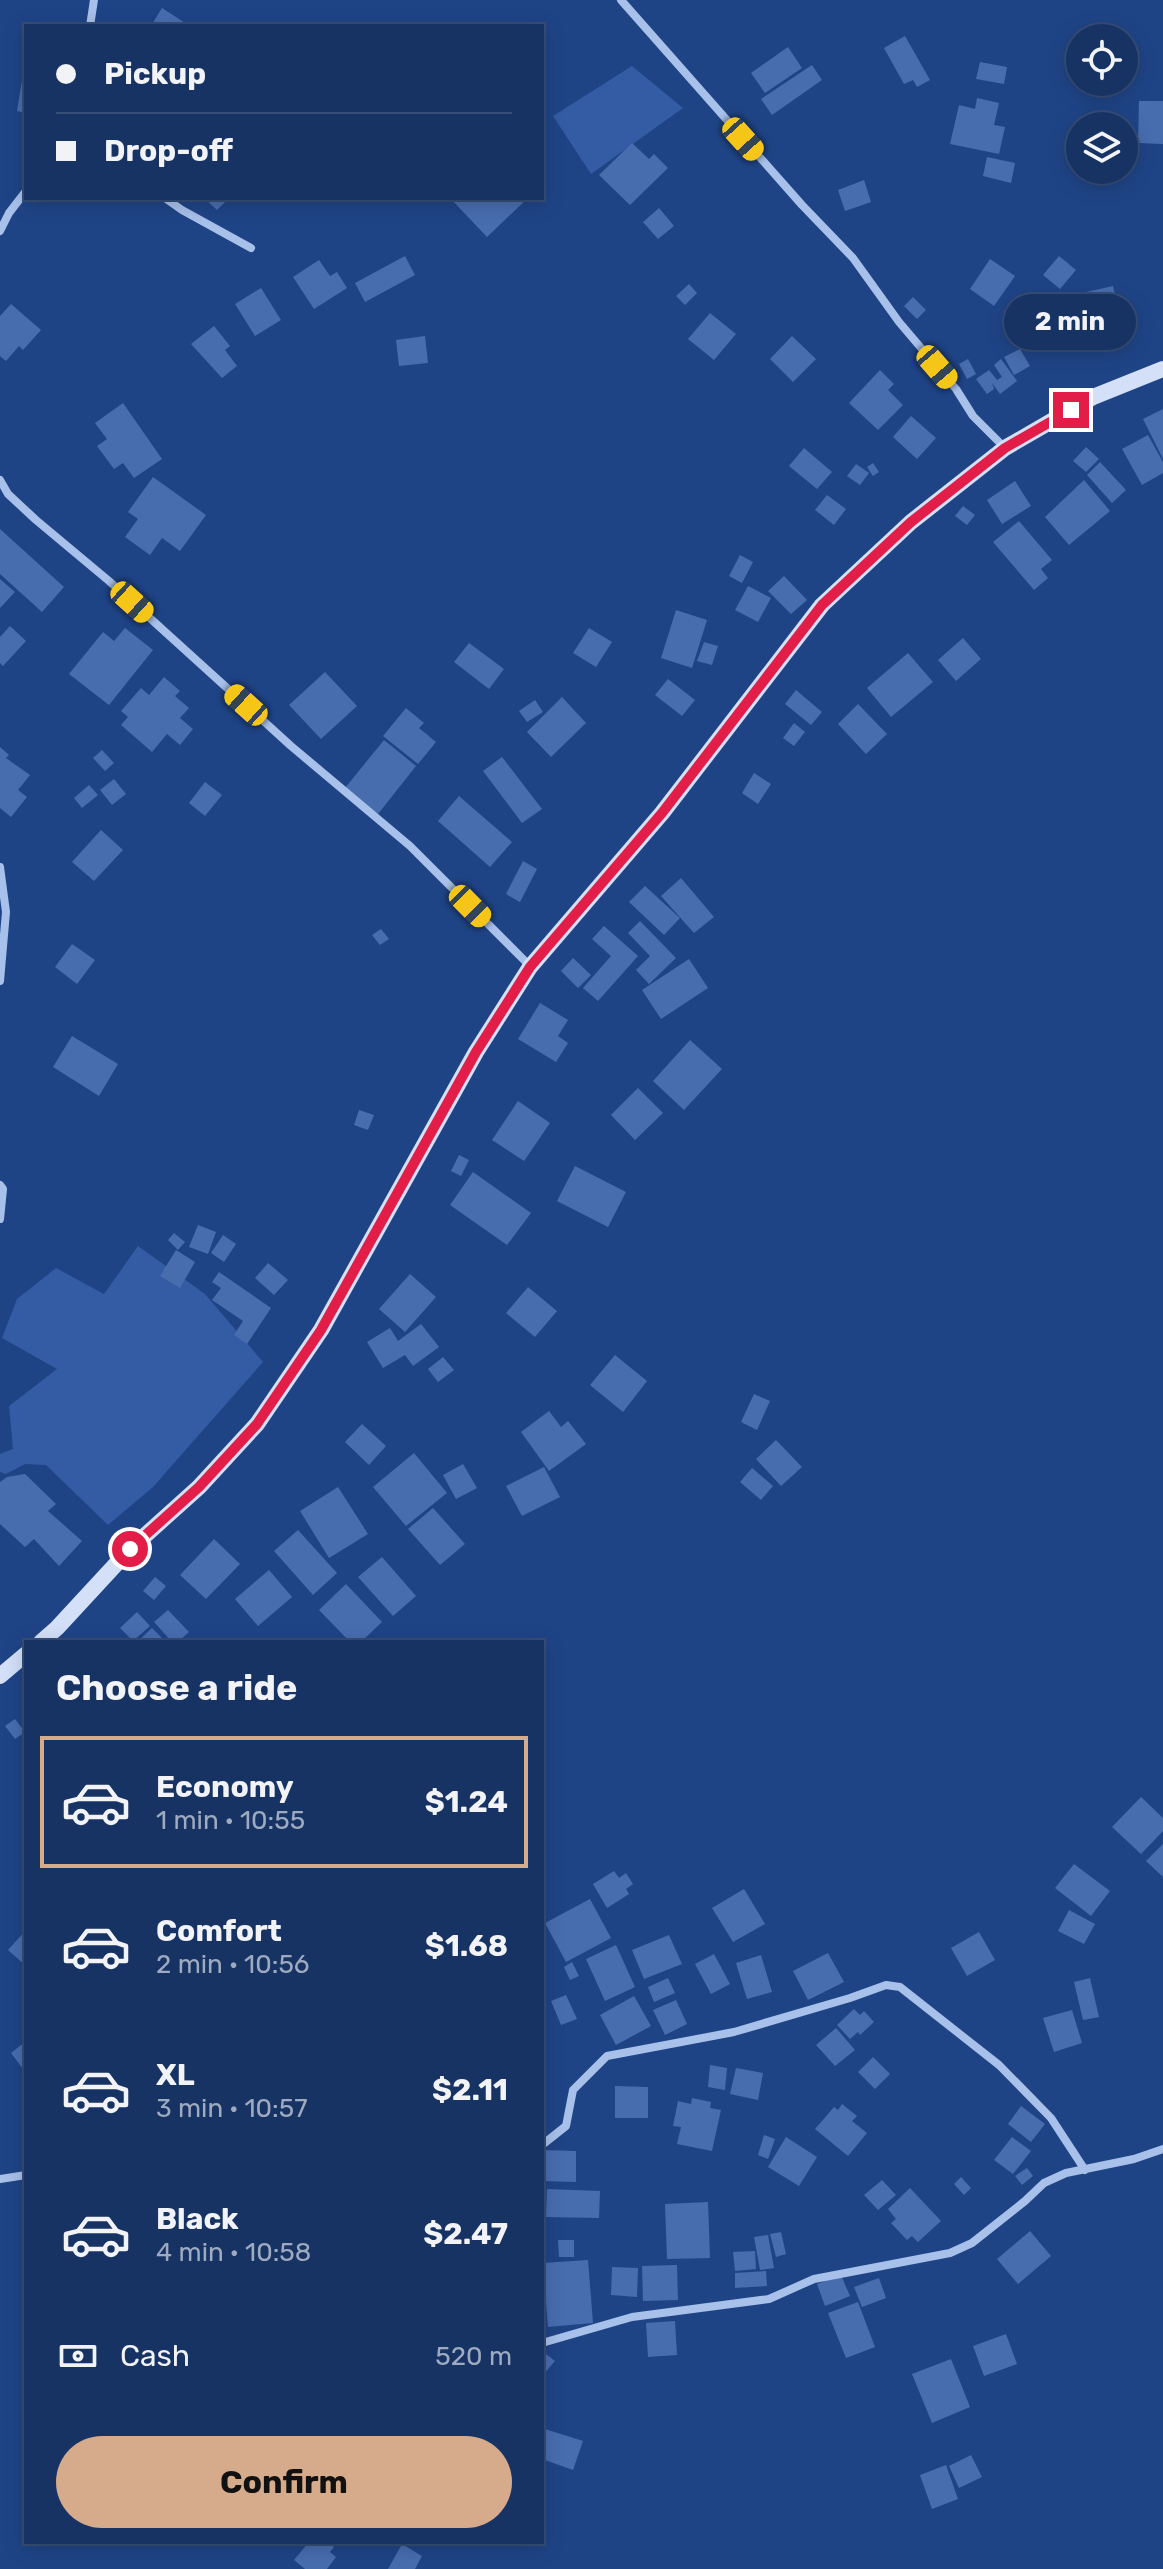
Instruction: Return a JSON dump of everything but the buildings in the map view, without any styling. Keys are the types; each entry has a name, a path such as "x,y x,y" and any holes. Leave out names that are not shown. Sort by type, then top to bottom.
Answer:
{"main road":[{"path":"43,1640 130,1549 199,1487 257,1424 321,1330 476,1052 530,967 662,813 822,605 911,522 1005,448 1093,397 1163,369"},
{"path":"0,1676 24,1656"}],"street":[{"path":"90,24 94,0"},
{"path":"621,0 792,194 853,258 899,322 956,389 973,416 1005,448"},
{"path":"0,231 24,194"},
{"path":"168,200 251,248"},
{"path":"0,480 8,494 36,520 109,581 291,746 410,846 530,967"},
{"path":"0,867 6,912 0,981"},
{"path":"0,1185 3,1189 0,1219"},
{"path":"544,2143 566,2126 573,2090 607,2056 734,2032 886,1985 900,1987 999,2065 1051,2118 1085,2170"},
{"path":"544,2342 632,2317 769,2299 814,2279 950,2253 972,2243 1044,2183 1066,2173 1163,2149"},
{"path":"0,2179 24,2175"}],"shaded area":[{"path":"632,66 683,108 591,174 553,116"},
{"path":"138,1246 205,1294 263,1362 153,1487 108,1525 46,1465 25,1464 6,1474 0,1472 0,1454 13,1449 9,1406 57,1369 2,1338 17,1299 56,1268 104,1294"}],"route":[{"path":"130,1549 199,1487 257,1424 321,1330 476,1052 530,967 662,813 822,605 911,522 1005,448 1071,410"}]}
